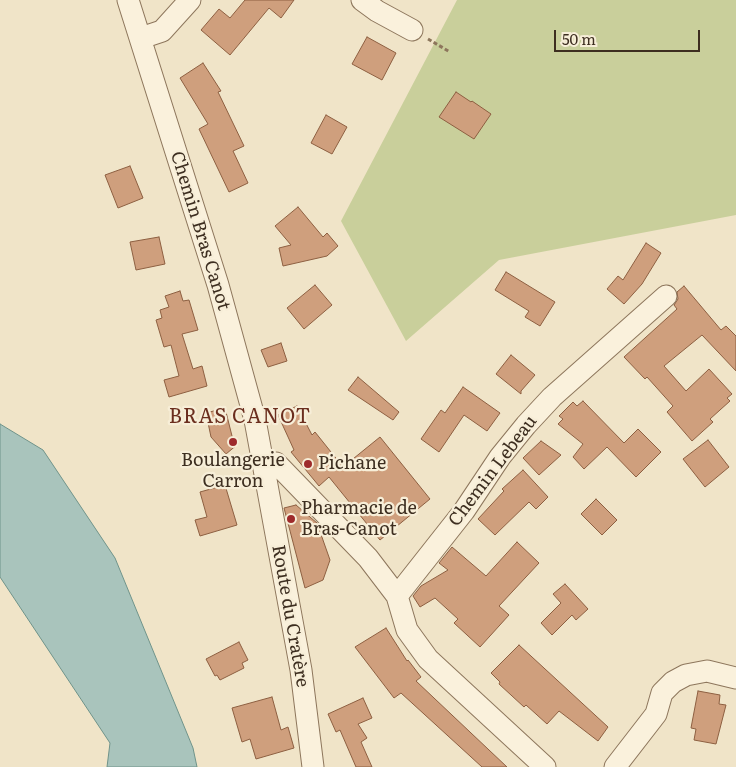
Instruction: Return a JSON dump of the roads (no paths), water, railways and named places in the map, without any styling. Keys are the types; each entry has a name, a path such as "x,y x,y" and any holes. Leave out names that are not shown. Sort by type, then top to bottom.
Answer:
{"street":[{"name":"Chemin Bras Canot","path":"128,0 218,285 255,420 262,465"},
{"path":"140,38 162,31 190,0"},
{"path":"362,0 377,11 412,30"},
{"name":"Chemin Lebeau","path":"396,596 464,511 500,457 526,425 552,397 666,296"},
{"path":"262,465 276,463 368,558 396,596 407,630 428,659 545,767"},
{"name":"Route du Cratère","path":"262,465 301,670 313,767"},
{"path":"615,767 656,714 662,693 673,682 686,675 707,671 736,678"}],"water":[{"path":"0,424 43,450 115,558 193,748 197,767 107,767 110,743 0,577"}],"place":[{"name":"Boulangerie Carron","path":"233,442"},
{"name":"Pichane","path":"308,464"},
{"name":"Pharmacie de Bras-Canot","path":"291,519"}],"district":[{"name":"BRAS CANOT","path":"240,417"}]}
